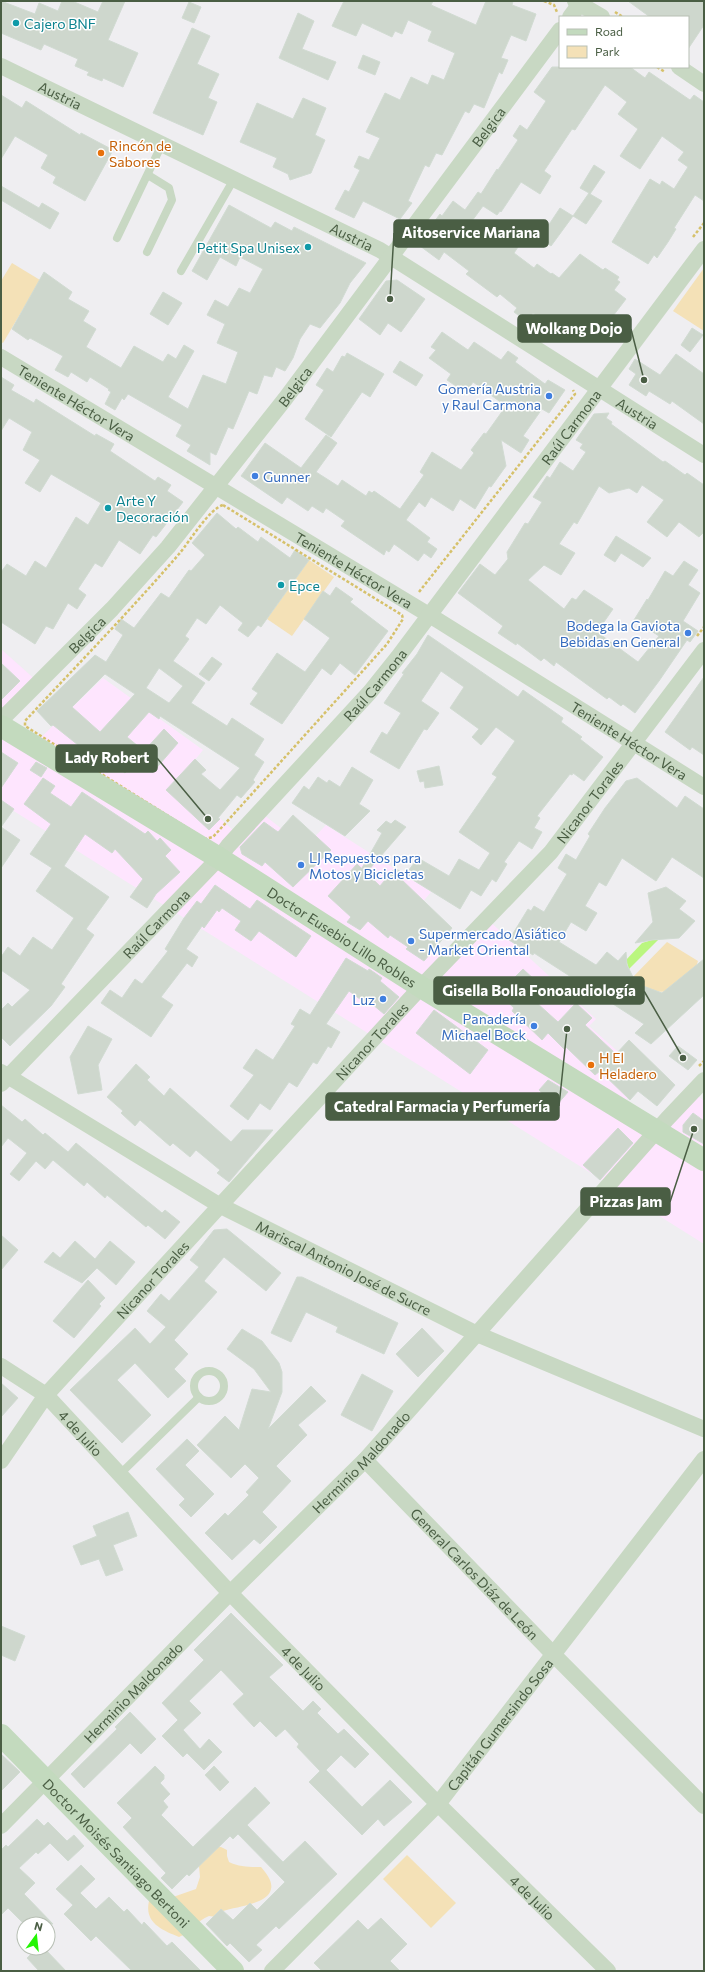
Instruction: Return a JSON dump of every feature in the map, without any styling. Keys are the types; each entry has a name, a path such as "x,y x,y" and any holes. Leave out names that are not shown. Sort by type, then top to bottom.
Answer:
{"main road":[{"name":"Doctor Eusebio Lillo Robles","path":"1,726 219,858 421,987 704,1160"},
{"name":"Doctor Moisés Santiago Bertoni","path":"1,1735 233,1971"}],"street":[{"path":"571,16 579,2 600,16"},
{"name":"Belgica","path":"1,720 112,609 168,547 285,399 559,31"},
{"name":"Austria","path":"1,66 391,257 704,455"},
{"path":"680,68 704,84"},
{"name":"Raúl Carmona","path":"3,1078 219,858 228,846 370,692 430,616 598,389 697,245"},
{"name":"Teniente Héctor Vera","path":"1,357 217,486 430,616 704,787"},
{"name":"Nicanor Torales","path":"1,1461 46,1395 219,1205 421,987 551,852 634,743 699,645"},
{"name":"Herminio Maldonado","path":"1,1826 230,1593 365,1460 657,1130 701,1073"},
{"name":"Mariscal Antonio José de Sucre","path":"3,1078 219,1205 477,1334 704,1429"},
{"name":"4 de Julio","path":"1,1366 46,1395 230,1593 438,1804 608,1971"},
{"name":"General Carlos Diáz de León","path":"365,1460 554,1655 704,1806"},
{"name":"Capitán Gumersindo Sosa","path":"272,1971 438,1804 703,1465"}],"lane":[{"path":"117,238 162,144"},
{"path":"147,252 172,200 169,188 148,175"},
{"path":"181,272 234,179"},
{"path":"120,1474 199,1397"}],"path":[{"path":"697,245 704,223"},
{"path":"416,593 421,592 575,394 574,391 568,387"},
{"path":"223,505 402,615 404,620 387,644 213,838 205,839 26,726 25,721 158,578 190,542 216,507 223,505"},
{"path":"699,645 704,627"},
{"path":"701,1073 704,1061"}],"shaded area":[{"path":"1,649 38,682 1,720"},
{"path":"103,678 203,750 185,772 205,805 234,831 255,808 305,847 326,825 431,892 406,922 446,960 487,919 596,1019 589,1026 648,1078 619,1107 657,1130 693,1092 704,1101 704,1244 1,803 1,726 33,745"},
{"path":"658,940 629,969 626,960 642,943"}],"green space":[{"path":"12,263 40,280 3,343 1,342 1,281"},
{"path":"704,268 704,331 673,311"},
{"path":"309,560 334,577 292,636 267,619"},
{"path":"667,942 698,961 693,976 690,971 667,989 668,991 654,991 640,984 633,977"},
{"path":"214,1846 227,1850 229,1862 233,1864 249,1867 261,1867 269,1877 271,1883 269,1894 264,1898 250,1904 223,1911 214,1916 209,1916 197,1923 187,1933 179,1937 166,1932 156,1925 149,1915 149,1901 173,1897 196,1889 200,1877 199,1866"},
{"path":"407,1855 456,1903 431,1928 383,1879"}],"building":[{"path":"1,1 35,14 39,3 58,11 62,1 72,1 98,12 103,1 125,1 108,40 138,53 123,87 103,78 102,81 87,75 89,72 75,66 78,59 44,44 41,50 1,33"},
{"path":"344,1 433,1 431,5 476,25 486,1 513,1 512,5 536,14 526,41 511,35 501,58 508,60 502,74 499,72 484,108 474,104 469,113 465,111 442,155 436,153 429,167 425,165 408,201 412,203 400,219 363,201 354,218 335,209 345,190 349,192 360,170 354,167 359,156 369,160 380,138 366,132 385,93 400,100 411,77 428,85 432,75 444,80 455,53 428,41 432,31 408,20 402,34 395,31 392,37 362,23 356,36 332,26"},
{"path":"628,1 704,1 704,25 689,48 689,16 649,16"},
{"path":"189,2 201,7 194,23 182,18"},
{"path":"298,13 314,21 302,49 336,62 328,80 279,58"},
{"path":"192,28 210,36 197,64 219,74 208,98 217,102 203,135 153,113"},
{"path":"363,55 380,62 375,75 358,68"},
{"path":"552,67 631,68 645,78 649,72 690,100 694,95 704,102 704,201 695,195 674,228 676,229 668,242 657,258 654,255 648,264 612,242 650,179 660,185 662,181 674,189 688,167 678,160 684,152 662,136 640,169 620,156 638,129 618,114 627,102 605,85 575,130 572,129 544,171 551,176 540,194 521,182 501,212 500,211 497,215 483,206 469,225 492,242 498,232 518,247 514,253 534,268 537,264 559,278 580,254 603,270 605,268 619,277 617,280 620,282 614,290 626,299 613,316 624,324 614,339 588,321 574,341 533,313 526,321 514,312 517,308 500,294 497,297 466,274 469,271 444,252 439,260 420,246 431,232 428,230 440,214 442,216 453,201 465,210 478,192 481,194 518,140 513,136 520,125 527,130 546,101 534,92"},
{"path":"1,95 22,108 26,101 80,135 81,133 113,150 85,201 53,183 56,177 41,168 48,155 15,136 1,159"},
{"path":"303,98 326,108 315,135 325,140 311,173 290,180 288,174 273,167 277,158 240,142 257,103 293,119"},
{"path":"594,165 605,172 590,194 602,201 586,224 573,216 589,193 580,188"},
{"path":"1,186 39,208 42,203 59,213 50,229 1,200"},
{"path":"229,205 271,228 275,222 292,231 294,227 366,263 350,283 340,303 320,328 310,324 300,339 293,358 285,371 276,367 272,377 264,375 257,394 249,391 233,429 228,427 216,455 210,452 210,465 187,451 191,445 176,436 182,425 128,394 124,400 122,398 115,410 105,404 111,392 108,390 109,389 90,377 87,382 71,372 68,377 55,370 63,356 30,338 28,340 12,329 44,272 72,292 68,299 89,311 83,321 96,329 86,347 121,368 134,346 163,362 168,354 176,359 184,345 194,351 168,397 188,409 203,375 226,384 238,352 217,343 225,324 207,315 215,300 228,307 239,288 250,293 263,269 240,257 236,266 220,257 207,280 192,271"},
{"path":"560,208 573,216 551,246 540,238"},
{"path":"397,280 425,299 401,332 388,323 380,335 359,319 386,281"},
{"path":"163,292 182,303 168,325 150,314"},
{"path":"692,328 703,335 690,352 681,345"},
{"path":"442,332 468,350 474,342 501,360 508,351 518,358 515,362 545,384 548,380 565,390 549,413 542,409 523,436 529,440 521,453 501,440 506,466 491,487 489,486 475,509 460,499 453,511 431,497 425,507 419,502 406,520 430,538 427,542 437,549 431,558 424,553 418,561 394,544 389,552 386,550 384,555 341,526 345,521 326,508 323,513 312,506 308,511 287,497 282,504 241,476 265,443 301,468 326,435 337,443 316,472 338,486 342,480 366,496 369,491 372,493 374,491 400,509 424,475 420,472 432,452 461,470 474,453 471,450 484,433 486,434 506,406 473,382 466,393 447,380 451,374 429,358 436,350 431,347"},
{"path":"347,353 384,374 370,397 362,392 331,437 305,419 324,390 316,385 327,368 333,372 342,356 345,357"},
{"path":"676,354 704,374 704,424 672,401 670,404 649,391 646,396 629,385 636,374 629,369 635,359 660,375"},
{"path":"400,361 423,375 416,386 393,372"},
{"path":"1,377 14,385 11,390 34,403 36,399 95,436 96,434 114,444 110,451 155,481 158,477 171,485 167,491 183,502 156,537 153,535 140,554 119,540 102,567 95,563 78,589 86,595 77,609 68,603 53,629 46,626 35,644 1,622 1,572 7,564 26,576 35,561 46,568 76,517 88,525 101,503 51,474 40,492 25,483 40,460 23,450 32,432 9,418 1,431"},
{"path":"609,413 606,418 612,422 611,424 663,462 665,461 685,475 687,473 704,485 704,532 699,537 679,522 667,537 647,522 664,500 642,485 637,493 629,488 609,493 599,486 577,524 574,522 559,544 575,553 561,575 544,565 528,580 564,609 572,598 576,600 584,590 613,609 597,632 638,662 659,636 634,620 665,571 673,576 684,561 698,570 688,585 700,593 683,621 698,631 690,642 687,640 635,713 623,704 621,706 609,697 607,699 556,662 554,666 544,658 541,661 517,643 516,645 498,633 503,626 458,593 480,564 495,575 508,559 507,552 525,523 528,524 542,502 533,497 547,476 550,478 560,462 573,471 586,452 580,448 583,444 576,440 594,414"},
{"path":"217,513 236,529 238,527 258,542 261,537 290,558 295,550 309,560 261,627 258,625 248,637 238,630 243,623 220,605 206,624 197,618 185,636 189,639 173,661 205,683 191,703 227,726 232,718 264,739 254,755 264,762 253,780 255,782 241,798 237,795 218,818 220,819 209,830 166,790 195,759 206,770 201,774 220,790 240,768 160,716 159,719 149,712 127,737 144,751 164,729 178,743 153,772 138,759 125,773 108,759 103,765 53,725 51,726 37,711 95,655 106,662 123,635 115,629 121,619 134,628 161,593 169,598 189,570 191,571 205,555 192,543","holes":["159,668 183,686 169,703 146,688","105,674 135,694 100,732 72,707"]},
{"path":"616,536 651,558 643,567 621,553 615,562 604,555"},
{"path":"336,587 353,599 350,602 388,631 355,675 340,663 331,675 322,668 282,724 250,704 258,693 252,689 277,653 305,672 330,638 304,619 323,591 330,596"},
{"path":"428,635 518,697 523,690 563,718 561,722 582,737 580,739 603,757 584,781 573,773 572,775 570,774 537,816 540,818 534,828 542,832 532,849 519,841 504,862 507,864 496,882 492,879 481,896 471,890 460,909 405,875 418,858 449,876 459,859 479,870 490,853 459,832 497,777 492,774 515,741 496,727 481,745 472,737 479,729 450,708 464,687 441,671 421,701 439,713 427,730 424,729 399,769 370,752 382,732 387,735 401,713 384,703"},
{"path":"212,657 222,664 209,681 199,674"},
{"path":"1,663 20,681 1,700"},
{"path":"704,677 704,755 692,747 690,750 665,732"},
{"path":"1,752 18,763 1,788"},
{"path":"36,762 47,768 41,777 30,770"},
{"path":"439,766 443,785 425,788 424,781 420,782 417,771"},
{"path":"352,767 373,780 359,804 370,811 345,836 292,803 304,786 309,790 318,777 327,783 329,780 340,787"},
{"path":"43,778 55,786 50,793 71,807 82,792 145,834 148,831 157,841 160,838 171,850 165,856 180,872 156,894 147,908 130,897 143,879 115,849 112,853 85,834 64,866 109,897 86,929 94,935 61,984 65,987 51,1006 10,1046 1,1037 1,1010 8,1003 12,1007 30,990 1,970 1,957 8,947 20,956 33,937 52,950 74,918 36,891 52,868 30,854 51,824 24,804"},
{"path":"637,778 677,808 685,796 704,809 704,878 672,857 656,881 622,858 606,886 599,882 585,906 597,913 586,931 571,922 559,942 596,965 607,952 618,961 626,952 627,965 633,977 643,986 662,993 704,959 704,995 651,1044 635,1033 644,1024 534,953 533,955 509,940 528,909 531,911 534,906 544,912 567,874 558,868 566,854 576,860 590,836 588,834 605,808 626,781"},
{"path":"1,800 14,809 1,827"},
{"path":"293,815 331,850 293,887 265,862 262,866 242,854 240,847 264,822 278,832"},
{"path":"395,820 406,827 367,872 362,868 382,833 377,830 386,821 391,824"},
{"path":"1,827 20,840 1,868"},
{"path":"357,864 380,886 395,868 404,874 401,879 452,928 424,961 406,949 408,947 390,935 388,938 368,921 360,930 347,922 351,917 328,896"},
{"path":"215,885 250,909 257,900 311,936 296,957 259,931 251,941 235,930 241,921 222,908 219,912 217,910 204,928 202,926 186,949 198,957 192,967 187,963 161,997 173,1005 151,1037 101,1003 110,990 122,998 135,979 142,984 168,951 165,949 184,918 197,901 201,904"},
{"path":"666,887 686,901 679,909 695,921 679,938 635,943 653,922 648,893"},
{"path":"346,958 368,971 369,969 382,978 380,981 399,997 384,1014 366,999 364,1002 349,991 326,1024 340,1032 331,1048 328,1046 317,1064 313,1062 297,1087 289,1082 270,1110 260,1103 248,1120 230,1106 254,1075 243,1068 256,1049 273,1060 295,1026 291,1024 300,1009 310,1015"},
{"path":"523,969 537,982 527,994 558,1022 576,1003 592,1018 585,1025 616,1054 629,1040 675,1085 657,1106 638,1091 630,1100 600,1071 595,1075 566,1047 564,1049 548,1033 542,1040 512,1011 514,1008 499,994 488,1004 479,998 491,981 503,989"},
{"path":"434,1010 488,1050 470,1074 416,1033"},
{"path":"88,1026 112,1039 98,1065 102,1090 78,1094 70,1057"},
{"path":"678,1046 697,1060 688,1070 669,1056"},
{"path":"136,1064 150,1077 147,1080 164,1096 170,1088 231,1142 242,1130 273,1130 229,1182 217,1173 220,1170 196,1150 190,1157 173,1143 170,1146 140,1120 135,1126 121,1113 123,1111 107,1097"},
{"path":"548,1080 568,1092 556,1106 539,1090"},
{"path":"1,1105 22,1122 25,1119 43,1135 45,1133 68,1152 76,1143 162,1213 165,1210 180,1222 165,1239 148,1225 146,1227 107,1195 105,1198 87,1182 84,1186 53,1160 45,1169 36,1161 19,1181 10,1174 27,1153 8,1138 1,1147"},
{"path":"693,1113 704,1121 704,1144 683,1132 683,1125"},
{"path":"618,1128 633,1143 600,1180 583,1165"},
{"path":"227,1229 281,1273 266,1291 224,1257 204,1281 217,1292 174,1340 188,1354 174,1369 186,1381 168,1398 135,1363 117,1380 151,1415 122,1443 70,1390 135,1328 150,1344 166,1327 147,1311 161,1294 169,1301 199,1267 190,1260 214,1230"},
{"path":"1,1235 18,1250 1,1270"},
{"path":"75,1241 95,1259 110,1241 135,1262 116,1285 97,1268 82,1283 44,1262 53,1252 60,1258"},
{"path":"297,1277 302,1277 398,1323 384,1354 336,1332 338,1327 306,1312 291,1342 271,1333"},
{"path":"88,1280 105,1298 99,1304 101,1306 74,1338 53,1321"},
{"path":"422,1328 444,1351 418,1377 396,1354"},
{"path":"242,1329 262,1341 279,1363 282,1372 282,1392 268,1429 311,1386 326,1401 298,1425 307,1435 276,1466 291,1481 262,1512 277,1527 260,1544 254,1539 232,1560 205,1533 225,1513 228,1516 249,1495 246,1492 259,1478 245,1464 231,1478 197,1445 225,1416 239,1430 252,1389 271,1392 254,1369 227,1349"},
{"path":"362,1374 393,1391 372,1431 341,1415"},
{"path":"1,1383 18,1398 1,1417"},
{"path":"187,1439 199,1451 185,1465 214,1494 191,1517 179,1505 185,1499 156,1469"},
{"path":"128,1512 137,1536 113,1545 123,1570 106,1576 99,1559 81,1565 73,1546 97,1536 93,1526"},
{"path":"231,1613 283,1665 269,1677 303,1711 313,1701 321,1709 317,1713 338,1734 344,1729 369,1754 355,1768 341,1755 326,1770 362,1807 390,1780 412,1802 384,1826 378,1819 362,1835 309,1782 320,1771 297,1747 299,1744 285,1729 276,1737 260,1721 254,1727 233,1704 244,1694 221,1670 189,1701 201,1713 183,1730 200,1749 209,1739 222,1752 204,1770 187,1753 183,1757 162,1736 178,1720 162,1703 204,1660 194,1650"},
{"path":"1,1626 25,1636 15,1661 1,1655"},
{"path":"130,1712 156,1739 141,1754 130,1743 84,1788 71,1774 117,1729 115,1727"},
{"path":"1,1754 20,1772 1,1791"},
{"path":"155,1766 164,1775 164,1779 160,1783 170,1794 163,1801 168,1807 161,1815 193,1847 255,1787 270,1803 247,1825 283,1862 305,1841 337,1874 279,1929 276,1926 256,1945 262,1950 249,1962 230,1943 227,1946 206,1924 221,1909 233,1920 250,1903 257,1910 285,1882 238,1834 233,1839 230,1836 189,1876 187,1874 172,1889 161,1878 166,1873 123,1827 132,1818 117,1803"},
{"path":"214,1766 229,1782 220,1791 205,1775"},
{"path":"37,1819 44,1826 48,1822 67,1841 74,1835 84,1846 68,1861 50,1843 38,1854 36,1852 19,1868 35,1883 24,1894 45,1916 16,1916 8,1908 1,1915 1,1850 6,1845 8,1847"},
{"path":"81,1865 95,1879 80,1893 96,1909 109,1897 124,1912 127,1909 142,1925 144,1922 167,1946 172,1942 201,1971 132,1971 96,1936 91,1941 64,1914 73,1905 56,1889"},
{"path":"381,1918 407,1944 390,1961 400,1971 322,1971 314,1963 358,1920 368,1930"},
{"path":"29,1956 52,1956 66,1971 39,1971 27,1958"}],"place":[{"name":"Cajero BNF","path":"16,23"},
{"name":"Rincón de Sabores","path":"101,153"},
{"name":"Petit Spa Unisex","path":"308,247"},
{"name":"Aitoservice Mariana","path":"390,299"},
{"name":"Wolkang Dojo","path":"644,380"},
{"name":"Gomería Austria y Raul Carmona","path":"549,396"},
{"name":"Gunner","path":"255,476"},
{"name":"Arte Y Decoración","path":"108,508"},
{"name":"Epce","path":"281,585"},
{"name":"Bodega la Gaviota Bebidas en General","path":"688,633"},
{"name":"Lady Robert","path":"208,819"},
{"name":"LJ Repuestos para Motos y Bicicletas","path":"301,865"},
{"name":"Supermercado Asiático - Market Oriental","path":"411,941"},
{"name":"Luz","path":"383,999"},
{"name":"Panadería Michael Bock","path":"534,1026"},
{"name":"Catedral Farmacia y Perfumería","path":"567,1029"},
{"name":"Gisella Bolla Fonoaudiología","path":"683,1058"},
{"name":"H El Heladero","path":"591,1065"},
{"name":"Pizzas Jam","path":"694,1129"}]}
